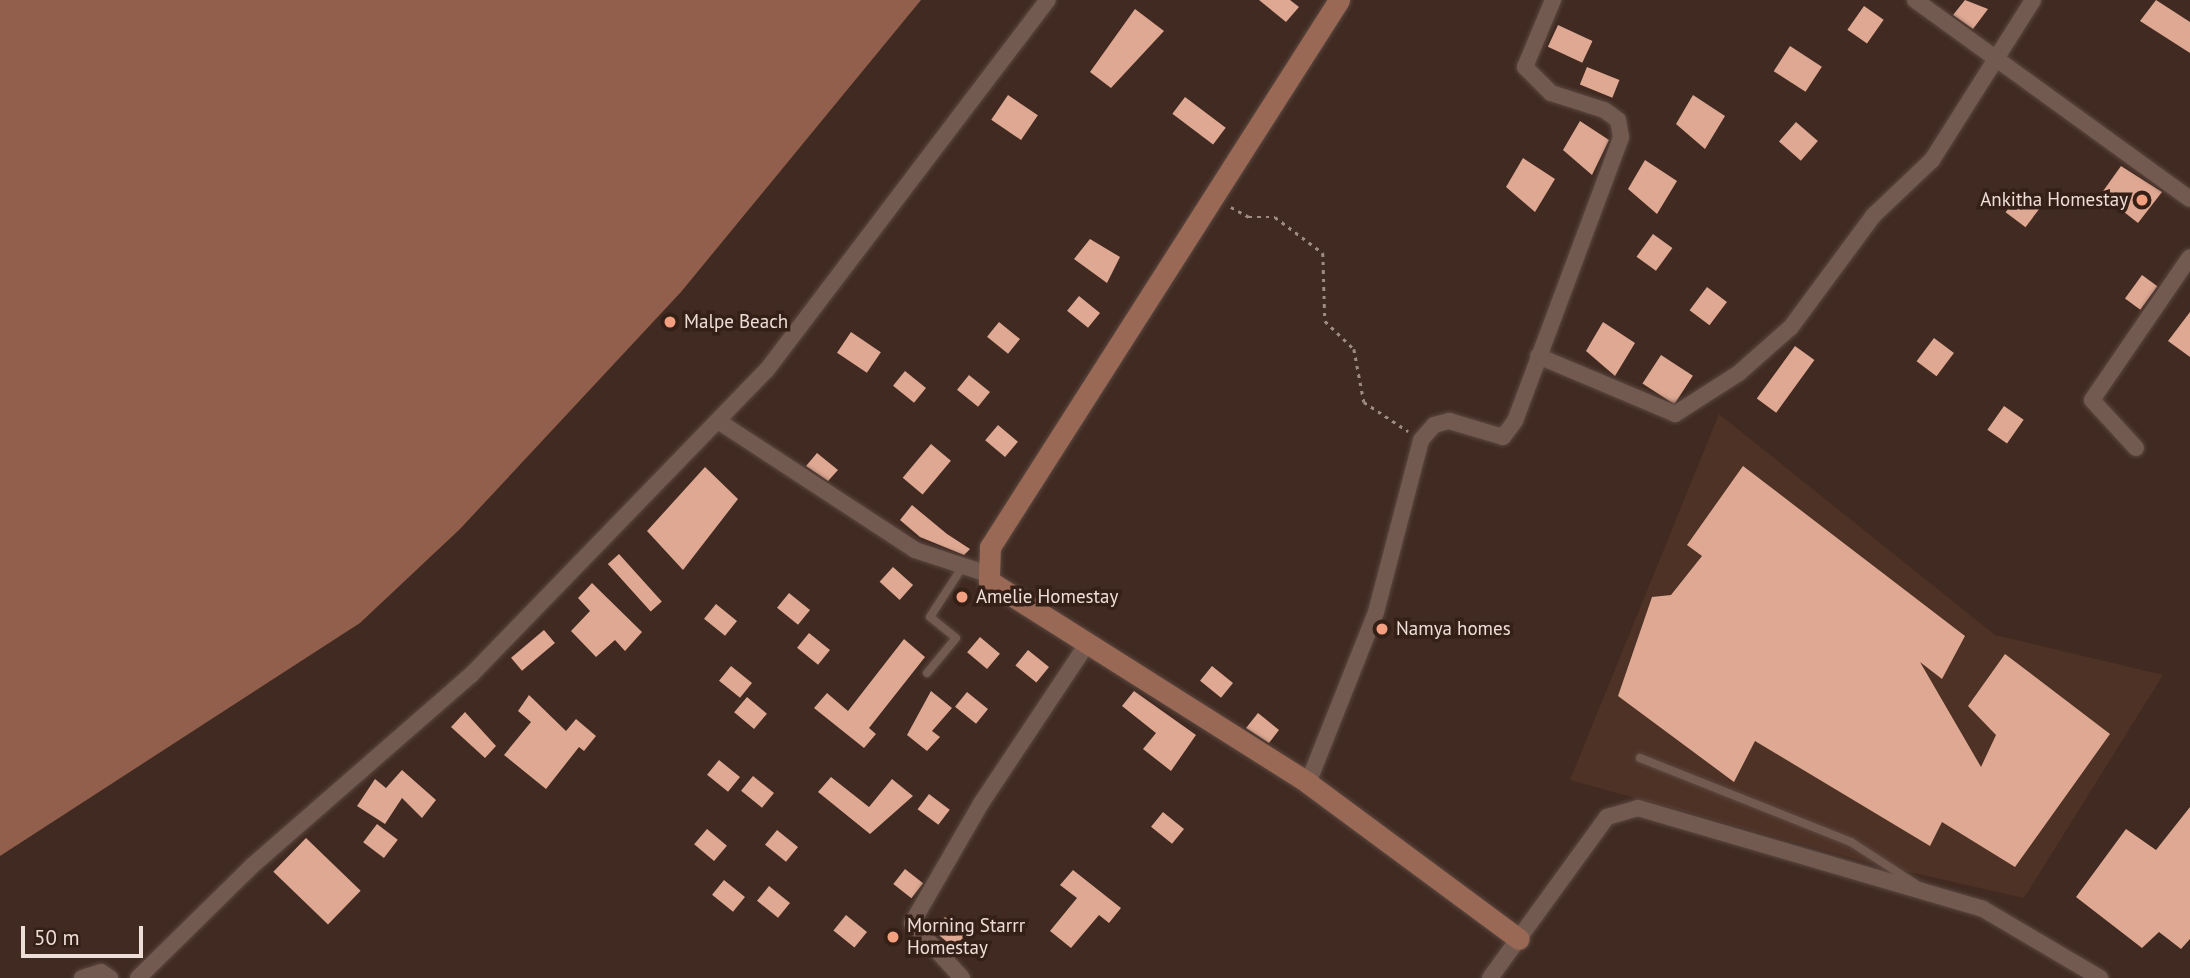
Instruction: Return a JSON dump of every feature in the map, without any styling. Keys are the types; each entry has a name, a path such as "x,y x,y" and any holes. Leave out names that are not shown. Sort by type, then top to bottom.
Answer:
{"street":[{"path":"138,978 253,865 471,674 766,371 1048,0"},
{"path":"988,574 990,548 1339,0"},
{"path":"1307,783 1376,612 1421,440 1434,425 1449,421 1503,437 1516,421 1620,137 1618,120 1604,110 1551,93 1525,67 1553,0"},
{"path":"1915,0 2190,199"},
{"path":"1538,356 1658,411 1691,406 1791,327 1874,215 1931,160 2034,0"},
{"path":"2136,448 2092,400 2190,257"},
{"path":"718,421 850,510 961,569 988,574 1020,605 1087,644 1307,783 1519,939"},
{"path":"962,978 912,923 982,802 1087,644"},
{"path":"1490,978 1607,817 1638,808 1983,909 2100,978"},
{"path":"82,978 101,972 110,978"}],"lane":[{"path":"927,673 956,638 930,617 961,569"},
{"path":"1640,758 1852,842 1931,895"}],"path":[{"path":"1212,197 1249,217 1275,217 1323,253 1325,321 1354,349 1364,402 1421,440"}],"shaded area":[{"path":"0,0 921,0 681,292 460,529 360,623 0,856"},
{"path":"1719,414 1995,635 2163,675 2024,898 1874,864 1570,780"}],"building":[{"path":"1259,0 1290,0 1299,7 1286,22"},
{"path":"1965,0 1988,9 1973,29 1953,15"},
{"path":"2156,0 2190,22 2190,53 2140,21"},
{"path":"1864,6 1884,20 1867,44 1847,30"},
{"path":"1135,9 1164,31 1111,88 1090,72"},
{"path":"1558,25 1592,41 1582,63 1548,47"},
{"path":"1790,46 1822,67 1806,92 1774,71"},
{"path":"1587,67 1619,80 1612,98 1580,85"},
{"path":"1008,95 1038,115 1021,140 991,120"},
{"path":"1693,95 1725,116 1705,149 1676,124"},
{"path":"1185,97 1226,128 1213,144 1172,114"},
{"path":"1580,121 1609,140 1592,175 1563,150"},
{"path":"1796,122 1818,141 1801,161 1779,142"},
{"path":"1523,158 1555,179 1535,212 1506,187"},
{"path":"1645,160 1677,181 1657,214 1628,189"},
{"path":"2121,166 2162,192 2138,223 2101,194"},
{"path":"2023,189 2043,204 2026,227 2006,212"},
{"path":"1653,234 1672,248 1656,271 1637,257"},
{"path":"1090,239 1120,257 1107,283 1074,259"},
{"path":"2142,275 2157,286 2140,310 2125,298"},
{"path":"1707,287 1727,302 1710,325 1690,310"},
{"path":"1079,296 1100,313 1088,328 1067,311"},
{"path":"2190,312 2190,357 2168,341"},
{"path":"999,322 1020,339 1008,354 987,337"},
{"path":"1603,322 1635,343 1615,376 1586,351"},
{"path":"851,332 881,352 867,373 837,353"},
{"path":"1934,338 1954,353 1937,376 1917,361"},
{"path":"1795,346 1814,360 1776,413 1757,399"},
{"path":"1661,355 1693,376 1674,404 1642,384"},
{"path":"905,371 926,388 914,403 893,386"},
{"path":"969,375 990,392 978,407 957,390"},
{"path":"2004,406 2024,420 2007,444 1987,430"},
{"path":"998,425 1018,442 1005,457 985,440"},
{"path":"931,444 951,461 923,494 903,478"},
{"path":"817,453 838,470 828,481 806,466"},
{"path":"1743,466 1965,636 1942,679 1920,662 1981,767 1996,735 1968,706 2005,654 2110,734 2015,867 1942,822 1930,846 1755,741 1734,782 1618,696 1652,597 1671,595 1702,556 1687,545"},
{"path":"705,467 738,499 683,570 647,531"},
{"path":"912,505 970,549 964,555 920,537 900,520"},
{"path":"619,554 662,602 651,612 608,564"},
{"path":"893,567 913,585 900,600 880,582"},
{"path":"592,583 642,632 625,651 615,640 596,657 571,631 590,611 578,598"},
{"path":"789,593 810,610 798,625 777,608"},
{"path":"716,604 737,621 725,636 704,619"},
{"path":"544,630 555,643 522,671 511,658"},
{"path":"809,633 830,650 818,665 797,648"},
{"path":"980,637 1000,654 987,669 967,652"},
{"path":"904,639 925,657 869,728 876,734 864,748 814,708 827,693 848,711"},
{"path":"1028,650 1049,667 1036,683 1015,666"},
{"path":"731,666 752,683 740,698 719,681"},
{"path":"1212,666 1233,683 1221,698 1200,681"},
{"path":"931,691 952,708 932,731 940,737 927,751 907,735"},
{"path":"1134,691 1196,735 1171,771 1143,749 1156,733 1122,706"},
{"path":"967,692 988,709 976,724 955,707"},
{"path":"529,695 566,731 576,719 596,736 584,751 579,747 546,789 504,755 531,722 518,711"},
{"path":"747,697 767,714 754,729 734,712"},
{"path":"465,712 496,746 485,758 451,727"},
{"path":"1258,713 1279,730 1269,743 1246,728"},
{"path":"719,760 740,777 728,792 707,775"},
{"path":"402,770 436,800 422,818 402,798 385,824 357,806 375,779 386,788"},
{"path":"753,776 774,793 762,808 741,791"},
{"path":"831,777 869,807 892,779 913,796 870,834 818,792"},
{"path":"929,794 950,810 938,825 918,809"},
{"path":"2190,807 2190,939 2181,949 2159,932 2142,948 2076,897 2126,829 2156,850"},
{"path":"1163,812 1184,829 1172,844 1151,827"},
{"path":"377,824 398,840 384,858 363,842"},
{"path":"707,829 727,846 714,861 694,844"},
{"path":"777,830 798,847 786,862 765,845"},
{"path":"306,838 361,891 328,925 273,872"},
{"path":"905,869 923,883 911,898 893,884"},
{"path":"1073,870 1121,908 1109,923 1099,915 1071,948 1050,931 1077,898 1060,885"},
{"path":"724,880 745,897 733,912 712,895"},
{"path":"769,886 790,903 778,918 757,901"},
{"path":"846,915 867,932 854,948 833,931"},
{"path":"945,917 966,934 955,948 934,931"}],"place":[{"name":"Ankitha Homestay","path":"2142,200"},
{"name":"Malpe Beach","path":"670,322"},
{"name":"Amelie Homestay","path":"962,597"},
{"name":"Namya homes","path":"1382,629"},
{"name":"Morning Starrr Homestay","path":"893,937"}]}
